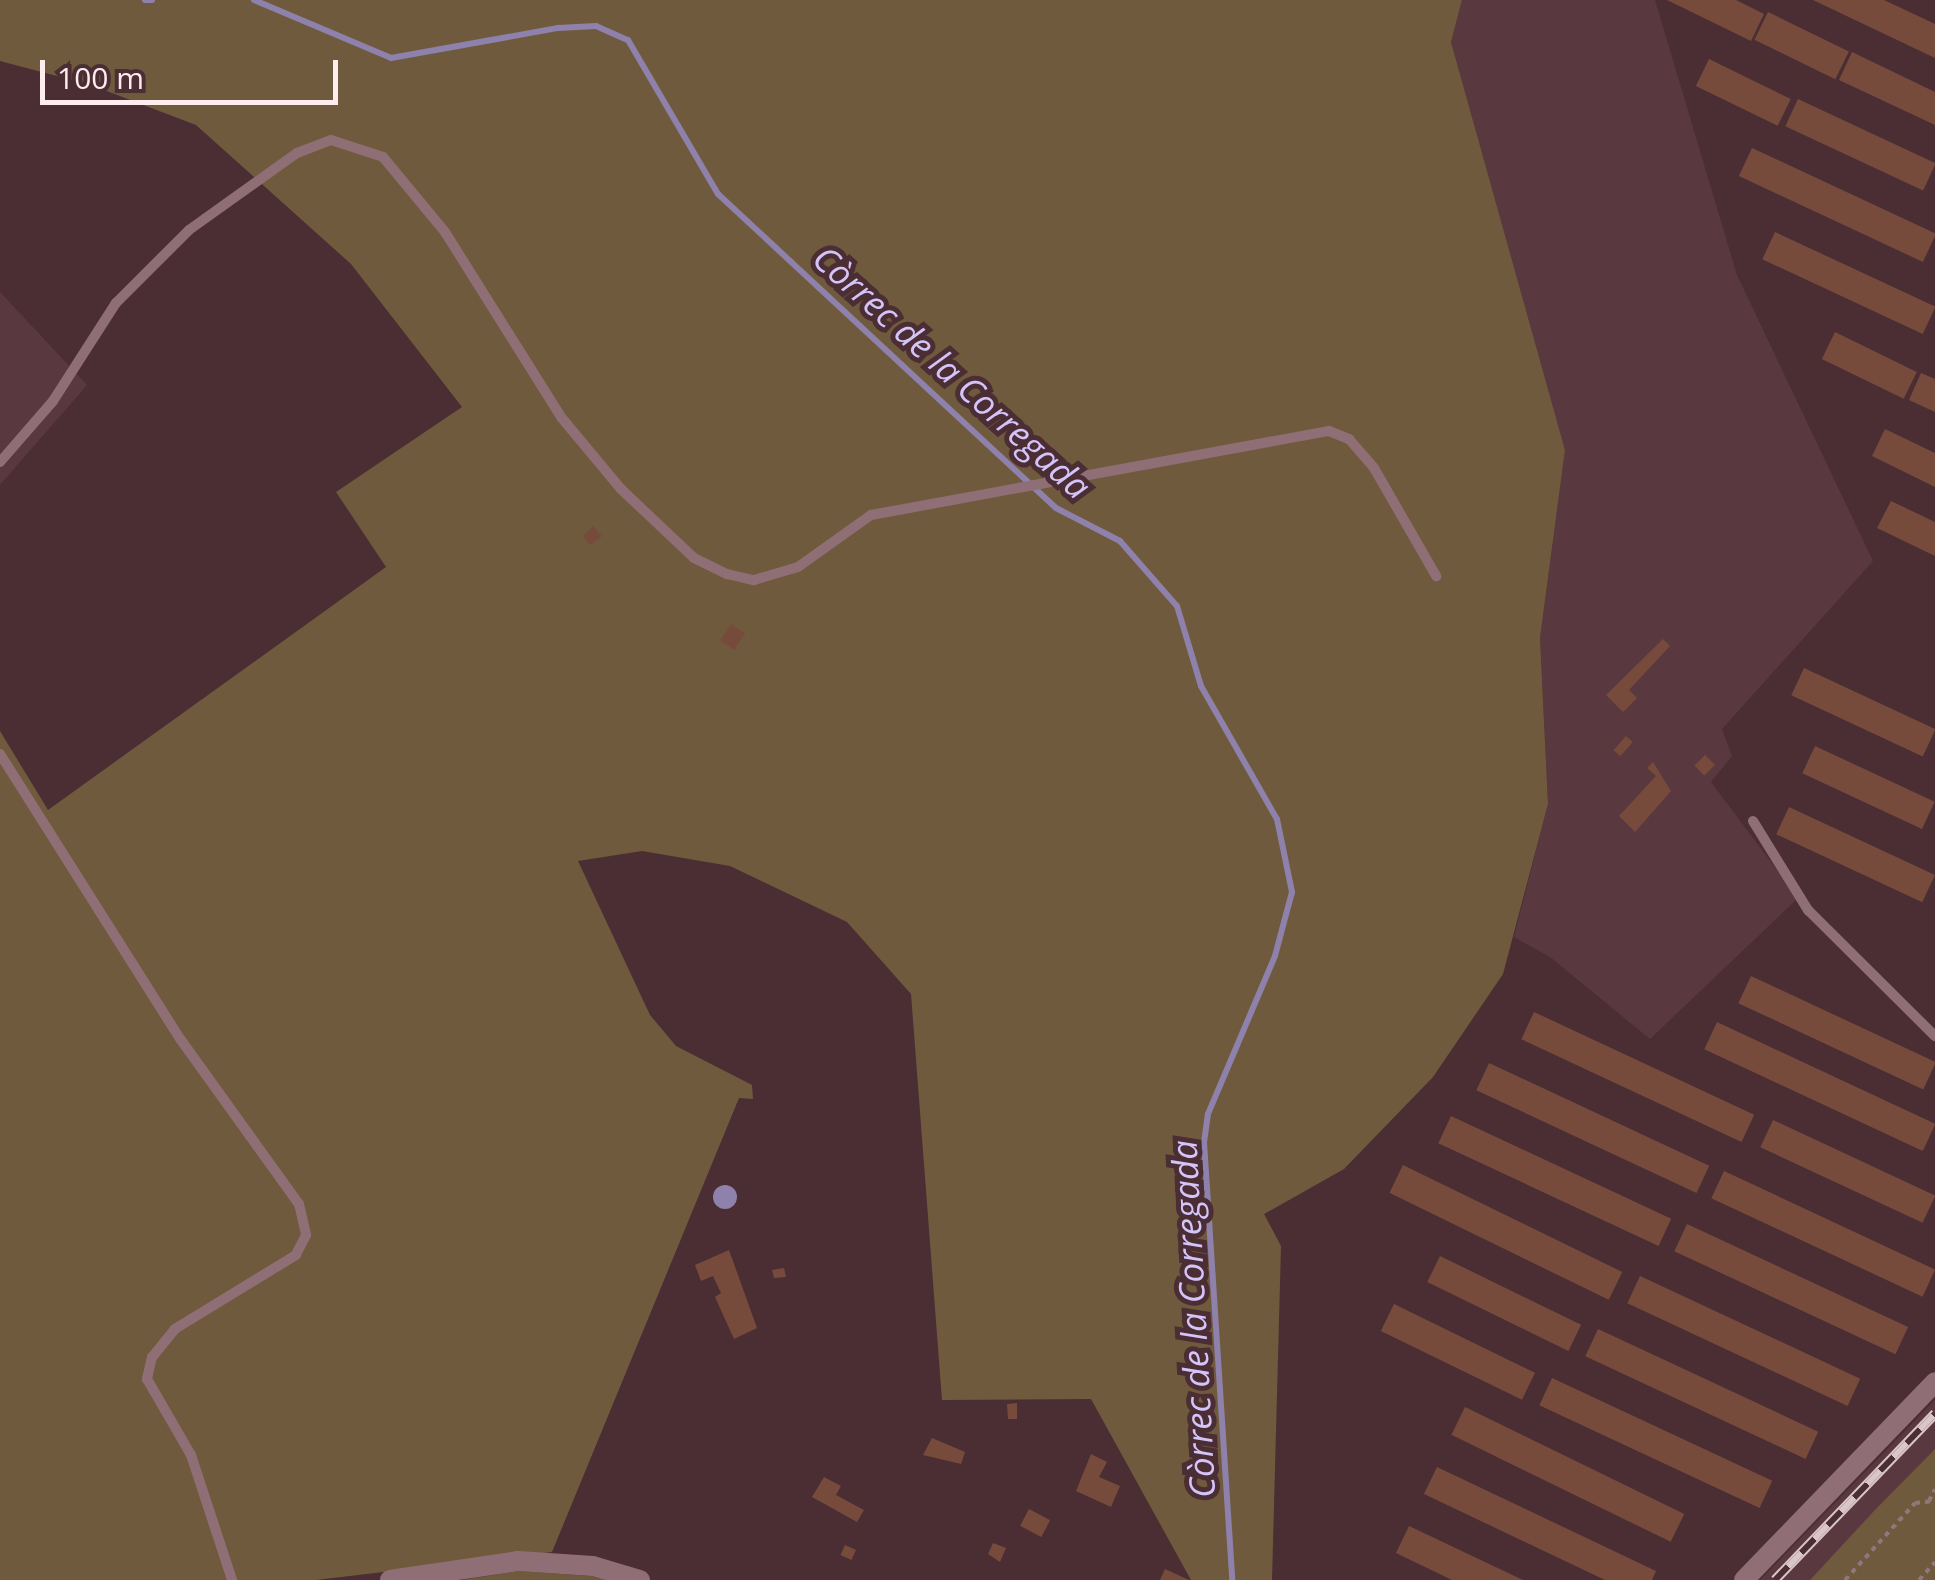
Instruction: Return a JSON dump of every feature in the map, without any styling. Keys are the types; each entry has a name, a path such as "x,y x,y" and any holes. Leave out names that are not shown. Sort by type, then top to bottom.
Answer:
{"street":[{"path":"1744,1580 1935,1382"},
{"path":"390,1580 518,1561 593,1566 640,1580"}],"lane":[{"path":"0,462 53,401 116,303 190,230 296,153 330,140 383,156 445,232 561,417 621,488 694,558 727,574 754,580 798,567 871,515 1329,431 1349,439 1374,468 1436,576"},
{"path":"0,754 181,1040 298,1204 306,1235 296,1255 175,1329 152,1357 147,1379 191,1455 232,1580"},
{"path":"1753,821 1808,910 1935,1036"}],"path":[{"path":"1845,1580 1915,1503 1932,1501 1935,1489"},
{"path":"1919,1580 1935,1562"}],"shaded area":[{"path":"0,0 1462,0 1451,42 1565,450 1540,638 1548,804 1503,974 1433,1077 1344,1169 1264,1214 1281,1246 1272,1580 1191,1580 1091,1399 942,1400 911,994 847,922 730,866 642,851 578,861 650,1015 676,1046 752,1085 753,1099 739,1098 552,1552 316,1580 0,1580 0,731 48,810 386,567 336,492 462,407 351,264 196,125 91,85 0,61"},
{"path":"1462,0 1655,0 1737,275 1873,561 1722,729 1732,756 1711,782 1798,898 1650,1039 1550,957 1514,937 1548,804 1540,638 1565,450 1451,42"},
{"path":"0,292 87,385 0,485"},
{"path":"725,1185 737,1197 725,1209 713,1197"},
{"path":"1935,1400 1935,1449 1810,1580 1760,1580"},
{"path":"1935,1449 1935,1580 1810,1580 1874,1511"},
{"path":"519,1571 591,1576 605,1580 461,1580"}],"building":[{"path":"1667,0 1736,0 1764,14 1751,41"},
{"path":"1813,0 1884,0 1935,24 1935,58"},
{"path":"1768,12 1849,51 1835,79 1754,40"},
{"path":"1852,52 1935,92 1935,125 1839,80"},
{"path":"1709,59 1791,99 1778,126 1696,86"},
{"path":"1798,99 1935,163 1923,190 1785,126"},
{"path":"1752,148 1935,233 1923,262 1739,176"},
{"path":"1775,232 1935,307 1923,334 1762,259"},
{"path":"1835,332 1917,372 1904,399 1822,359"},
{"path":"1921,373 1935,379 1935,412 1909,400"},
{"path":"1885,429 1935,453 1935,487 1872,456"},
{"path":"1891,501 1935,522 1935,556 1877,528"},
{"path":"593,526 602,536 590,545 583,536"},
{"path":"731,624 745,633 734,650 720,641"},
{"path":"1663,639 1670,646 1629,690 1637,698 1623,712 1606,695"},
{"path":"1804,668 1935,729 1923,756 1791,695"},
{"path":"1626,736 1633,742 1620,756 1614,750"},
{"path":"1815,746 1935,802 1922,829 1802,773"},
{"path":"1705,755 1715,765 1704,776 1694,766"},
{"path":"1653,762 1671,791 1635,832 1619,816 1656,776 1647,768"},
{"path":"1789,807 1935,875 1922,902 1776,834"},
{"path":"1751,976 1935,1062 1923,1089 1738,1003"},
{"path":"1534,1012 1754,1115 1742,1142 1521,1039"},
{"path":"1717,1022 1935,1124 1923,1151 1704,1049"},
{"path":"1489,1063 1709,1166 1697,1193 1476,1090"},
{"path":"1451,1116 1671,1219 1659,1246 1438,1143"},
{"path":"1773,1120 1935,1196 1923,1223 1760,1147"},
{"path":"1403,1165 1622,1272 1609,1300 1389,1193"},
{"path":"1724,1171 1935,1269 1922,1297 1711,1198"},
{"path":"1687,1224 1908,1327 1895,1354 1674,1251"},
{"path":"729,1250 757,1328 734,1339 715,1297 721,1293 713,1276 701,1281 695,1265"},
{"path":"1440,1256 1581,1325 1568,1351 1427,1282"},
{"path":"784,1268 786,1277 774,1278 772,1270"},
{"path":"1640,1276 1860,1379 1848,1406 1627,1303"},
{"path":"1394,1304 1535,1373 1522,1400 1381,1331"},
{"path":"1598,1329 1818,1432 1806,1459 1585,1356"},
{"path":"1552,1378 1772,1481 1760,1508 1539,1405"},
{"path":"1017,1403 1017,1419 1008,1419 1007,1404"},
{"path":"1465,1407 1684,1514 1671,1542 1451,1435"},
{"path":"932,1438 965,1452 961,1464 923,1455"},
{"path":"1091,1454 1107,1462 1099,1477 1120,1486 1111,1507 1076,1491"},
{"path":"1437,1467 1656,1571 1652,1580 1605,1580 1424,1494"},
{"path":"824,1477 841,1486 836,1495 864,1510 857,1522 812,1497"},
{"path":"1029,1509 1050,1520 1041,1537 1020,1526"},
{"path":"1409,1526 1523,1580 1452,1580 1396,1553"},
{"path":"993,1543 1006,1548 1000,1562 988,1554"},
{"path":"845,1545 856,1550 851,1560 841,1555"},
{"path":"1165,1569 1189,1580 1160,1580"}],"waterway":[{"name":"Còrrec de la Corregada","path":"145,0 152,0"},
{"name":"Còrrec de la Corregada","path":"254,0 391,58 558,28 596,26 628,40 718,194 1056,508 1120,541 1177,606 1201,686 1277,819 1292,892 1275,956 1208,1114 1204,1142 1232,1580"}],"railway":[{"path":"1775,1580 1935,1414"}]}
